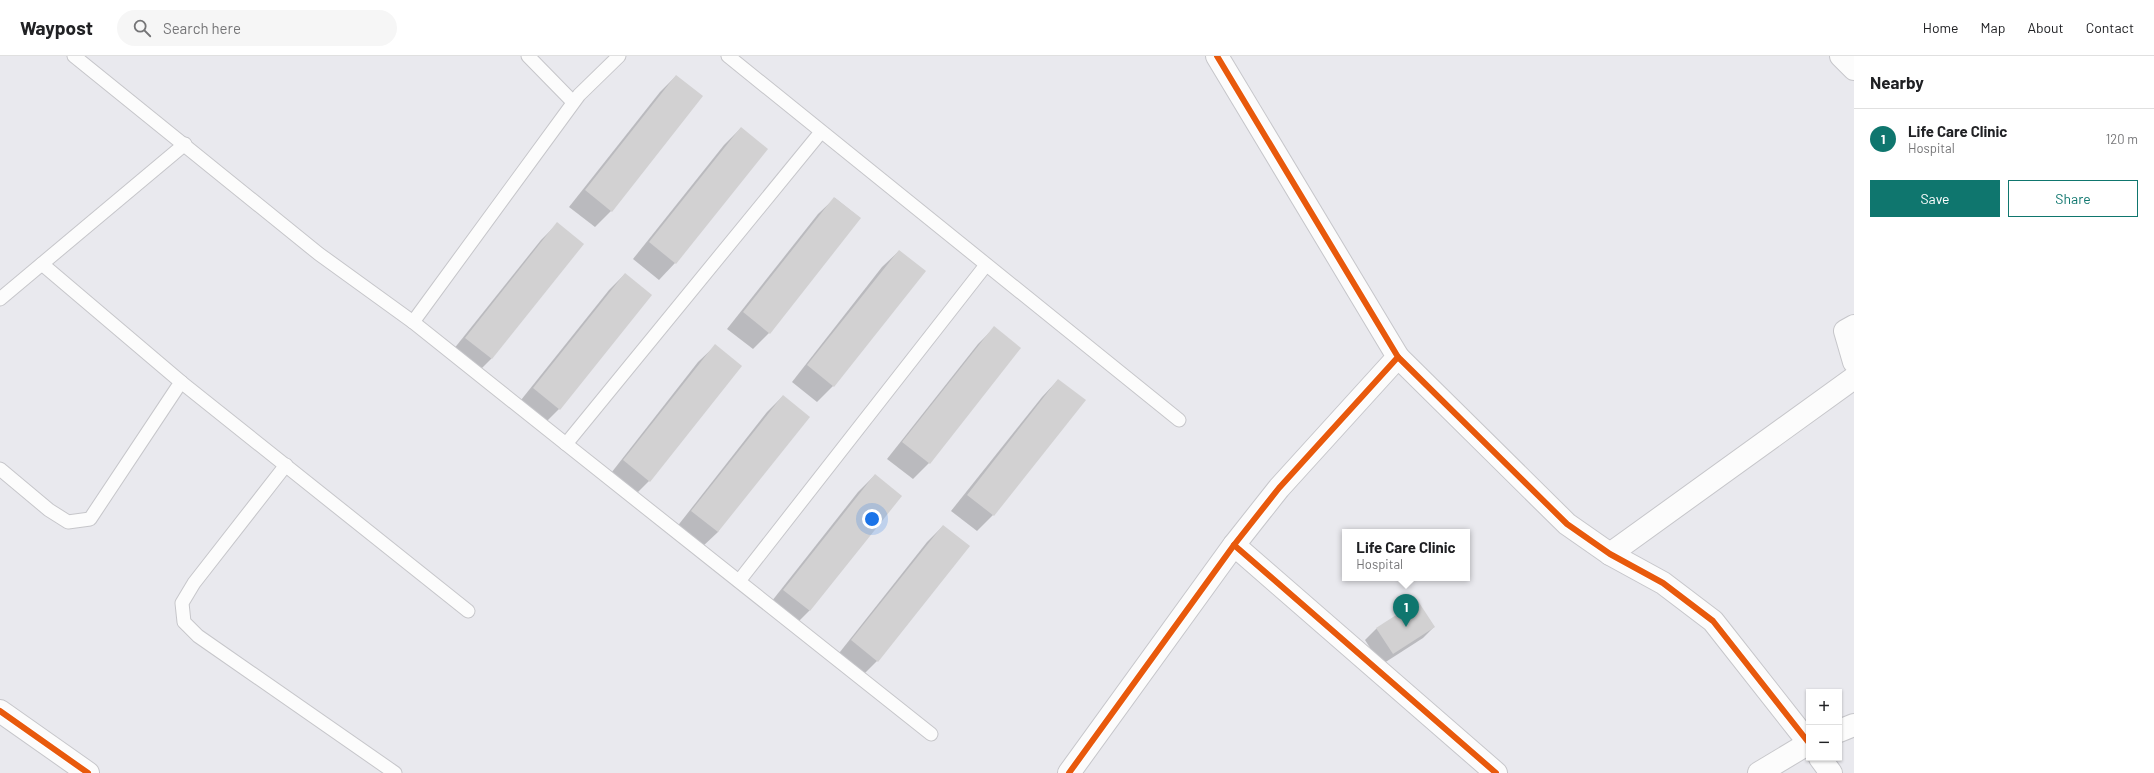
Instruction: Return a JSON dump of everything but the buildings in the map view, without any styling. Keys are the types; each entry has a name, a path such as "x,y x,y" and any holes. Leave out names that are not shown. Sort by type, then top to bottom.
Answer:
{"street":[{"path":"1217,56 1398,356 1567,524 1610,554 1663,583 1713,621 1806,739"},
{"path":"1841,56 1854,69"},
{"path":"1854,326 1845,331 1854,362"},
{"path":"1070,773 1234,545 1279,488 1398,356"},
{"path":"1610,554 1854,378"},
{"path":"1234,545 1496,773"},
{"path":"0,711 88,773"},
{"path":"1842,730 1854,725"},
{"path":"1759,773 1806,745"},
{"path":"1822,761 1831,773"}],"lane":[{"path":"74,56 319,254 412,322 932,734"},
{"path":"528,56 573,102"},
{"path":"412,322 579,94 619,56"},
{"path":"728,56 1179,420"},
{"path":"566,444 821,132"},
{"path":"0,299 184,144"},
{"path":"42,264 180,382 468,611"},
{"path":"739,581 986,265"},
{"path":"0,469 49,510 68,522 90,519 180,382"},
{"path":"286,465 194,583 182,603 184,622 198,636 395,773"}],"cycle path":[{"path":"1069,773 1234,545 1279,488 1398,357 1217,56"},
{"path":"1398,357 1567,524 1610,554 1663,583 1713,621 1806,739"},
{"path":"1234,545 1496,773"},
{"path":"0,711 88,773"}],"place":[{"name":"Life Care Clinic","path":"1406,627"}]}
